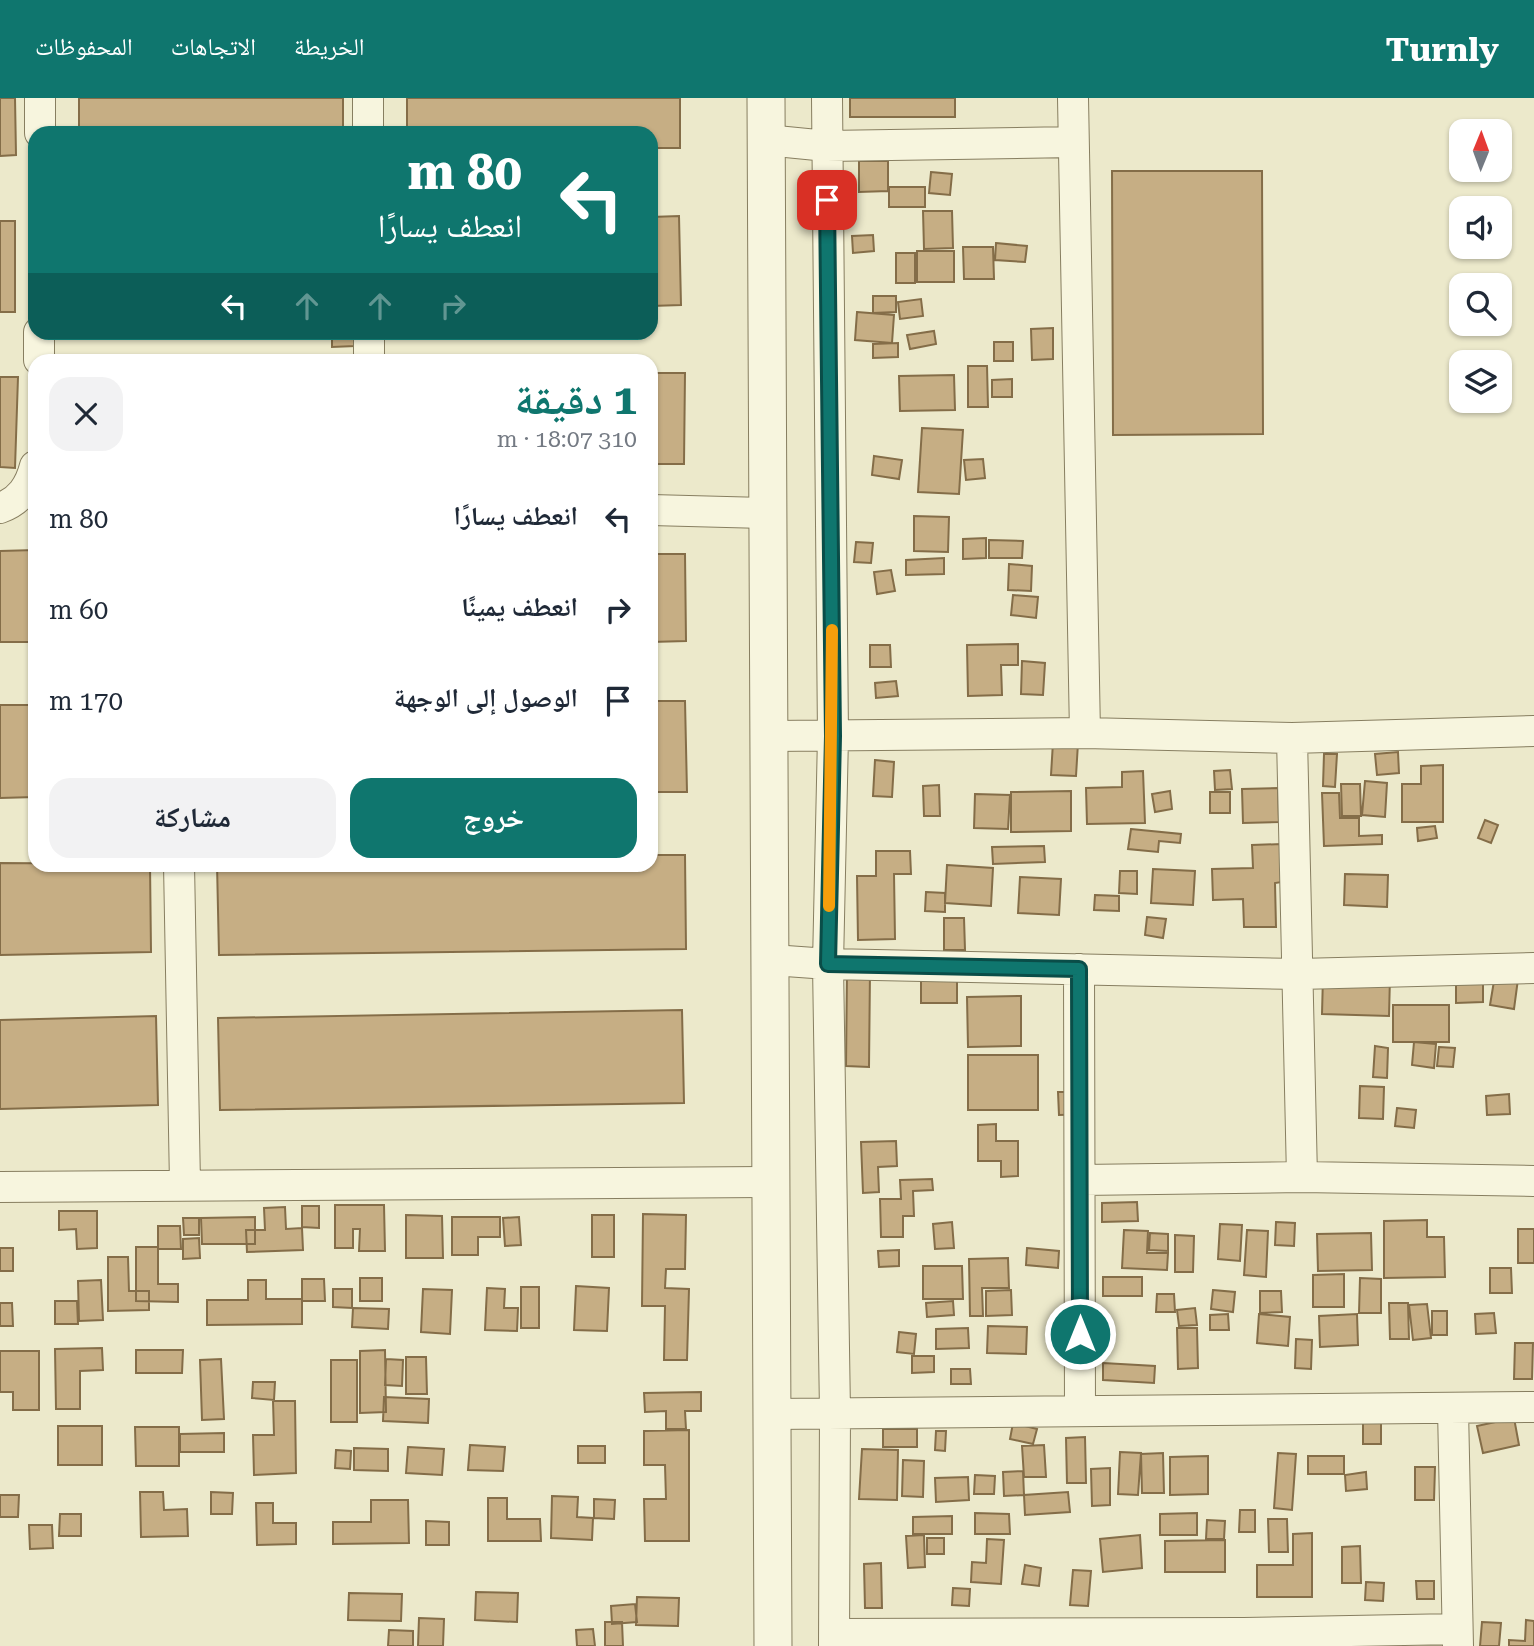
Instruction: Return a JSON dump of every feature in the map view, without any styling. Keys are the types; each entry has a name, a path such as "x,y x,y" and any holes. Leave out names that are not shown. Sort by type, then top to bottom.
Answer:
{"street":[{"path":"40,98 40,126"},
{"path":"368,98 368,126"},
{"path":"766,98 766,513 771,736 773,1182 772,1646"},
{"path":"827,98 833,736 828,964 835,1412 834,1640 1458,1637 1453,1409"},
{"path":"1073,98 1086,733"},
{"path":"766,140 827,146 1073,142"},
{"path":"0,508 19,498 28,486"},
{"path":"658,510 766,513"},
{"path":"771,736 1086,733 1292,738 1534,731"},
{"path":"1292,738 1302,1177"},
{"path":"179,872 185,1184"},
{"path":"772,960 828,964 1299,974 1534,968"},
{"path":"1079,969 1080,1410"},
{"path":"1080,1180 1302,1177 1534,1181"},
{"path":"0,1187 773,1182"},
{"path":"773,1414 1534,1407"}],"building":[{"path":"0,98 15,98 16,155 0,156"},
{"path":"79,98 343,98 343,126 79,126"},
{"path":"407,98 680,98 680,148 658,148 658,126 407,126"},
{"path":"850,98 955,98 955,117 850,117"},
{"path":"859,161 888,161 888,191 859,192"},
{"path":"1112,171 1262,171 1263,434 1113,435"},
{"path":"931,172 952,174 950,195 929,193"},
{"path":"889,187 925,187 925,207 889,207"},
{"path":"923,211 952,211 953,248 924,249"},
{"path":"679,216 681,305 658,306 658,217"},
{"path":"0,221 15,221 15,312 0,312"},
{"path":"873,235 874,251 853,253 852,236"},
{"path":"996,243 1027,246 1025,262 995,260"},
{"path":"963,247 993,247 994,279 964,279"},
{"path":"917,251 954,251 954,282 917,282"},
{"path":"896,253 915,253 915,283 896,283"},
{"path":"873,296 896,296 896,312 873,313"},
{"path":"921,299 923,316 900,319 898,302"},
{"path":"857,312 894,315 892,343 855,340"},
{"path":"1053,328 1053,359 1032,360 1031,329"},
{"path":"934,331 936,344 910,349 907,335"},
{"path":"332,340 355,340 355,346 332,347"},
{"path":"994,342 1013,342 1013,361 994,361"},
{"path":"898,343 898,357 873,358 873,344"},
{"path":"968,366 987,366 988,407 968,407"},
{"path":"658,373 685,373 684,464 658,464"},
{"path":"954,375 955,410 900,411 899,376"},
{"path":"0,377 18,377 15,468 0,467"},
{"path":"1012,379 1012,397 992,397 992,380"},
{"path":"922,428 963,430 959,494 918,492"},
{"path":"874,456 902,460 899,479 872,475"},
{"path":"983,459 985,478 966,480 964,460"},
{"path":"914,516 949,517 948,552 914,551"},
{"path":"986,538 986,558 963,559 963,539"},
{"path":"989,540 1023,541 1022,558 989,558"},
{"path":"856,542 873,543 871,563 854,562"},
{"path":"28,550 28,642 0,642 0,551"},
{"path":"658,554 685,554 686,641 658,642"},
{"path":"944,558 944,574 906,575 906,560"},
{"path":"1009,564 1032,566 1031,591 1008,590"},
{"path":"891,570 895,591 877,594 874,572"},
{"path":"1013,595 1038,597 1036,618 1011,615"},
{"path":"1018,644 1018,665 1001,665 1002,695 968,696 967,645"},
{"path":"870,645 890,645 891,667 870,667"},
{"path":"1022,661 1045,663 1043,695 1021,694"},
{"path":"896,681 898,696 876,698 875,683"},
{"path":"658,701 685,701 687,792 658,792"},
{"path":"0,705 28,705 28,797 0,798"},
{"path":"1053,742 1078,743 1076,776 1051,775"},
{"path":"1398,752 1399,773 1377,775 1375,754"},
{"path":"1324,754 1337,754 1335,787 1323,786"},
{"path":"875,760 894,762 892,797 873,796"},
{"path":"1443,765 1443,822 1402,822 1402,784 1421,784 1421,766"},
{"path":"1230,770 1232,789 1215,790 1214,771"},
{"path":"1143,771 1145,823 1087,824 1086,788 1122,787 1122,772"},
{"path":"1365,781 1387,783 1385,817 1362,815"},
{"path":"1341,784 1360,784 1361,816 1342,816"},
{"path":"939,785 940,816 924,816 923,786"},
{"path":"1278,788 1279,822 1243,823 1242,789"},
{"path":"1071,791 1071,831 1011,832 1011,792"},
{"path":"1170,791 1172,809 1155,812 1152,794"},
{"path":"1210,792 1230,792 1230,813 1210,813"},
{"path":"1322,793 1339,793 1340,818 1359,818 1359,836 1382,835 1382,844 1324,846"},
{"path":"975,794 1010,795 1008,829 974,828"},
{"path":"1485,820 1498,825 1491,843 1478,838"},
{"path":"1435,826 1437,838 1418,841 1417,828"},
{"path":"1131,829 1181,834 1180,843 1159,841 1158,852 1128,849"},
{"path":"1281,844 1282,882 1275,883 1276,927 1244,927 1243,899 1213,900 1212,869 1253,868 1252,845"},
{"path":"1044,846 1045,862 993,864 992,847"},
{"path":"876,851 910,851 911,874 894,874 895,939 858,940 857,876 876,876"},
{"path":"658,855 685,855 686,949 219,955 217,872 658,872"},
{"path":"0,863 28,863 28,872 150,872 151,952 0,955"},
{"path":"947,865 993,868 991,906 945,903"},
{"path":"1153,869 1195,871 1193,905 1151,903"},
{"path":"1120,871 1137,871 1137,894 1119,893"},
{"path":"1345,874 1388,875 1387,907 1344,905"},
{"path":"1020,877 1061,879 1059,915 1018,913"},
{"path":"926,892 945,893 945,912 925,911"},
{"path":"1095,895 1119,896 1119,911 1094,910"},
{"path":"1147,917 1166,919 1163,938 1145,935"},
{"path":"944,918 964,918 965,950 944,950"},
{"path":"847,971 870,971 869,1067 846,1066"},
{"path":"1495,975 1518,979 1514,1009 1490,1005"},
{"path":"1323,976 1390,977 1389,1016 1322,1014"},
{"path":"1456,978 1483,978 1483,1002 1456,1003"},
{"path":"921,979 957,979 957,1003 921,1003"},
{"path":"1021,996 1021,1046 968,1047 967,997"},
{"path":"1393,1005 1449,1005 1449,1042 1393,1042"},
{"path":"682,1010 684,1103 220,1110 218,1018"},
{"path":"156,1016 158,1105 0,1109 0,1020"},
{"path":"1414,1042 1436,1044 1434,1068 1412,1065"},
{"path":"1375,1046 1388,1048 1387,1078 1373,1077"},
{"path":"1439,1047 1455,1048 1453,1067 1437,1066"},
{"path":"968,1055 1038,1055 1038,1110 968,1110"},
{"path":"1360,1086 1384,1087 1383,1119 1359,1118"},
{"path":"1058,1092 1092,1092 1092,1114 1059,1115"},
{"path":"1509,1094 1510,1114 1487,1115 1486,1096"},
{"path":"1397,1108 1416,1110 1414,1128 1395,1126"},
{"path":"996,1124 996,1141 1018,1141 1018,1176 1001,1177 1001,1161 978,1161 978,1125"},
{"path":"896,1141 897,1166 878,1167 879,1192 863,1193 861,1142"},
{"path":"932,1179 933,1190 913,1191 914,1216 903,1216 903,1237 881,1237 880,1199 901,1199 900,1180"},
{"path":"1137,1202 1138,1221 1102,1222 1102,1203"},
{"path":"335,1205 384,1205 385,1251 359,1251 360,1229 353,1229 353,1248 335,1248"},
{"path":"302,1206 319,1206 319,1228 302,1227"},
{"path":"285,1207 286,1229 302,1228 303,1250 247,1252 246,1230 265,1230 264,1208"},
{"path":"59,1211 97,1211 97,1248 77,1249 76,1229 59,1230"},
{"path":"643,1214 686,1215 685,1269 666,1269 665,1288 689,1289 687,1360 664,1360 665,1306 642,1306"},
{"path":"406,1215 442,1216 443,1258 406,1258"},
{"path":"592,1215 614,1215 614,1257 592,1257"},
{"path":"255,1217 255,1244 202,1244 201,1218"},
{"path":"452,1217 500,1217 500,1237 478,1237 478,1255 452,1255"},
{"path":"519,1217 521,1245 505,1246 503,1218"},
{"path":"183,1218 199,1218 199,1235 184,1235"},
{"path":"1427,1220 1427,1237 1444,1237 1445,1277 1384,1278 1384,1221"},
{"path":"952,1222 954,1248 935,1249 933,1224"},
{"path":"1276,1222 1295,1223 1294,1246 1275,1245"},
{"path":"1220,1224 1242,1225 1240,1261 1218,1259"},
{"path":"158,1226 180,1226 181,1249 158,1249"},
{"path":"1518,1229 1534,1229 1534,1263 1518,1263"},
{"path":"1124,1230 1148,1231 1147,1253 1168,1253 1167,1270 1122,1268"},
{"path":"1247,1230 1268,1231 1266,1277 1244,1275"},
{"path":"1150,1233 1168,1234 1168,1251 1149,1250"},
{"path":"1371,1233 1372,1270 1318,1271 1317,1234"},
{"path":"1175,1235 1194,1236 1193,1272 1175,1272"},
{"path":"199,1238 200,1258 183,1259 183,1239"},
{"path":"136,1247 158,1247 158,1284 178,1284 178,1302 136,1301"},
{"path":"0,1248 13,1248 13,1271 0,1271"},
{"path":"1027,1248 1059,1251 1058,1268 1026,1265"},
{"path":"899,1250 899,1266 879,1267 878,1251"},
{"path":"108,1257 128,1257 129,1291 149,1291 149,1310 108,1311"},
{"path":"1008,1258 1009,1288 982,1288 983,1316 970,1316 969,1259"},
{"path":"923,1266 962,1266 963,1299 923,1299"},
{"path":"1490,1268 1511,1268 1512,1293 1490,1293"},
{"path":"1344,1274 1344,1307 1313,1307 1313,1275"},
{"path":"1103,1277 1142,1277 1142,1296 1103,1296"},
{"path":"360,1278 382,1278 382,1301 360,1301"},
{"path":"1360,1278 1381,1279 1381,1313 1359,1313"},
{"path":"302,1279 324,1279 325,1301 302,1301"},
{"path":"101,1280 103,1320 79,1321 78,1281"},
{"path":"248,1280 266,1280 266,1299 302,1299 302,1324 207,1325 207,1300 248,1300"},
{"path":"576,1286 609,1288 607,1331 574,1330"},
{"path":"521,1287 539,1287 539,1328 521,1328"},
{"path":"487,1288 505,1289 504,1308 518,1308 517,1331 485,1330"},
{"path":"333,1289 352,1289 352,1308 333,1307"},
{"path":"423,1289 452,1290 450,1334 421,1332"},
{"path":"1011,1290 1012,1315 986,1316 986,1291"},
{"path":"1213,1290 1235,1292 1233,1312 1211,1309"},
{"path":"1260,1291 1281,1291 1282,1312 1260,1313"},
{"path":"1157,1294 1174,1294 1175,1312 1156,1312"},
{"path":"55,1301 77,1301 78,1324 55,1324"},
{"path":"953,1301 954,1315 927,1317 926,1303"},
{"path":"0,1303 12,1303 13,1326 0,1326"},
{"path":"1389,1303 1408,1303 1409,1339 1390,1339"},
{"path":"1427,1304 1431,1338 1413,1340 1409,1305"},
{"path":"353,1308 389,1309 388,1329 352,1327"},
{"path":"1195,1308 1197,1325 1179,1326 1177,1310"},
{"path":"1432,1311 1447,1311 1447,1335 1432,1335"},
{"path":"1494,1313 1496,1333 1476,1334 1475,1314"},
{"path":"1228,1314 1229,1330 1210,1330 1210,1315"},
{"path":"1259,1314 1290,1317 1288,1346 1257,1343"},
{"path":"1357,1314 1358,1345 1320,1347 1319,1316"},
{"path":"988,1326 1027,1327 1026,1354 987,1353"},
{"path":"968,1328 969,1348 936,1349 936,1329"},
{"path":"1177,1328 1197,1328 1198,1368 1178,1369"},
{"path":"899,1332 916,1334 914,1354 897,1352"},
{"path":"1296,1339 1312,1340 1311,1369 1295,1368"},
{"path":"1515,1343 1533,1343 1532,1379 1514,1379"},
{"path":"102,1348 103,1370 80,1371 80,1409 56,1409 55,1349"},
{"path":"136,1350 183,1350 182,1373 136,1373"},
{"path":"385,1350 386,1412 360,1413 360,1351"},
{"path":"0,1351 39,1351 39,1410 13,1410 13,1392 0,1392"},
{"path":"912,1356 934,1356 934,1372 912,1373"},
{"path":"406,1357 426,1357 427,1394 406,1394"},
{"path":"221,1359 224,1419 202,1420 200,1360"},
{"path":"386,1359 403,1360 402,1386 385,1385"},
{"path":"331,1360 357,1360 357,1422 331,1422"},
{"path":"1103,1363 1155,1366 1154,1383 1103,1380"},
{"path":"951,1369 970,1369 971,1384 951,1384"},
{"path":"253,1382 275,1382 274,1400 252,1398"},
{"path":"701,1392 701,1411 685,1411 686,1429 666,1429 666,1411 645,1412 644,1393"},
{"path":"384,1397 429,1399 428,1423 383,1421"},
{"path":"273,1401 295,1401 296,1473 254,1475 253,1435 274,1435"},
{"path":"1514,1418 1519,1445 1483,1453 1477,1426"},
{"path":"1381,1422 1381,1444 1363,1444 1363,1423"},
{"path":"1013,1423 1037,1429 1033,1444 1010,1439"},
{"path":"58,1426 102,1426 102,1465 58,1465"},
{"path":"135,1427 179,1427 179,1466 136,1466"},
{"path":"883,1429 917,1429 917,1447 883,1447"},
{"path":"689,1430 689,1541 645,1541 644,1499 666,1499 665,1465 644,1465 644,1431"},
{"path":"936,1431 946,1431 945,1451 935,1450"},
{"path":"224,1433 224,1452 180,1452 180,1434"},
{"path":"1085,1437 1086,1483 1067,1483 1066,1438"},
{"path":"470,1445 505,1447 503,1471 468,1470"},
{"path":"1044,1445 1046,1477 1024,1477 1022,1446"},
{"path":"578,1446 605,1446 605,1463 578,1463"},
{"path":"408,1447 444,1449 442,1475 406,1473"},
{"path":"354,1448 388,1449 388,1471 354,1470"},
{"path":"862,1449 898,1450 897,1500 859,1499"},
{"path":"336,1450 351,1451 350,1469 335,1468"},
{"path":"1120,1452 1141,1453 1138,1495 1118,1494"},
{"path":"1163,1453 1164,1493 1142,1493 1141,1454"},
{"path":"1278,1453 1296,1454 1292,1510 1274,1508"},
{"path":"1208,1456 1208,1494 1170,1495 1170,1457"},
{"path":"1308,1456 1344,1456 1344,1474 1308,1474"},
{"path":"903,1460 924,1461 923,1497 902,1496"},
{"path":"1415,1467 1435,1467 1434,1500 1415,1500"},
{"path":"1110,1468 1110,1505 1092,1506 1091,1469"},
{"path":"1023,1471 1024,1495 1004,1496 1003,1472"},
{"path":"1366,1472 1367,1489 1346,1491 1345,1475"},
{"path":"975,1475 995,1476 994,1494 974,1494"},
{"path":"968,1477 969,1500 936,1502 935,1478"},
{"path":"140,1492 163,1492 164,1510 187,1509 188,1536 141,1537"},
{"path":"211,1492 233,1493 232,1514 211,1514"},
{"path":"1068,1492 1070,1512 1025,1515 1024,1495"},
{"path":"0,1495 19,1495 18,1517 0,1517"},
{"path":"552,1496 578,1497 577,1517 593,1518 592,1540 551,1538"},
{"path":"488,1498 507,1498 507,1519 540,1519 541,1541 488,1541"},
{"path":"594,1499 615,1500 614,1519 594,1518"},
{"path":"371,1500 408,1500 409,1543 333,1544 333,1522 371,1522"},
{"path":"256,1503 273,1503 273,1523 296,1523 296,1544 257,1545"},
{"path":"1240,1510 1255,1510 1255,1532 1239,1532"},
{"path":"975,1513 1009,1514 1010,1534 975,1534"},
{"path":"1197,1513 1197,1535 1160,1535 1160,1514"},
{"path":"60,1514 81,1514 81,1536 59,1536"},
{"path":"952,1516 952,1534 913,1534 913,1517"},
{"path":"1268,1519 1287,1519 1288,1552 1269,1552"},
{"path":"1207,1520 1225,1521 1224,1539 1206,1539"},
{"path":"426,1521 449,1522 449,1545 426,1545"},
{"path":"29,1525 52,1525 53,1548 30,1549"},
{"path":"1312,1533 1312,1597 1257,1597 1257,1565 1293,1565 1293,1534"},
{"path":"924,1535 925,1567 908,1568 906,1536"},
{"path":"1140,1535 1142,1568 1103,1572 1100,1539"},
{"path":"927,1538 944,1538 944,1554 927,1554"},
{"path":"987,1539 1004,1540 1001,1584 971,1582 972,1562 986,1563"},
{"path":"1225,1540 1225,1572 1165,1572 1165,1541"},
{"path":"1360,1546 1361,1583 1342,1583 1342,1547"},
{"path":"881,1563 882,1608 865,1608 864,1564"},
{"path":"1025,1565 1041,1568 1039,1586 1022,1584"},
{"path":"1073,1570 1091,1571 1088,1606 1070,1605"},
{"path":"1416,1581 1434,1581 1434,1599 1417,1599"},
{"path":"1366,1582 1384,1583 1383,1601 1365,1600"},
{"path":"953,1588 970,1589 969,1606 952,1605"},
{"path":"476,1592 518,1593 517,1622 475,1620"},
{"path":"349,1593 402,1594 401,1621 348,1620"},
{"path":"637,1597 679,1598 678,1626 636,1625"},
{"path":"635,1604 637,1622 612,1624 611,1606"},
{"path":"419,1618 444,1619 443,1646 418,1646"},
{"path":"1526,1620 1534,1621 1534,1646 1509,1646 1509,1640 1525,1641"},
{"path":"605,1622 622,1622 623,1646 605,1646"},
{"path":"1482,1622 1501,1623 1499,1646 1480,1646"},
{"path":"593,1629 595,1646 577,1646 576,1630"},
{"path":"389,1630 413,1631 413,1646 388,1646"}],"slow traffic":[{"path":"829,906 833,736 832,630"}],"route":[{"path":"827,200 833,736 828,964 1079,969 1080,1334"}]}
